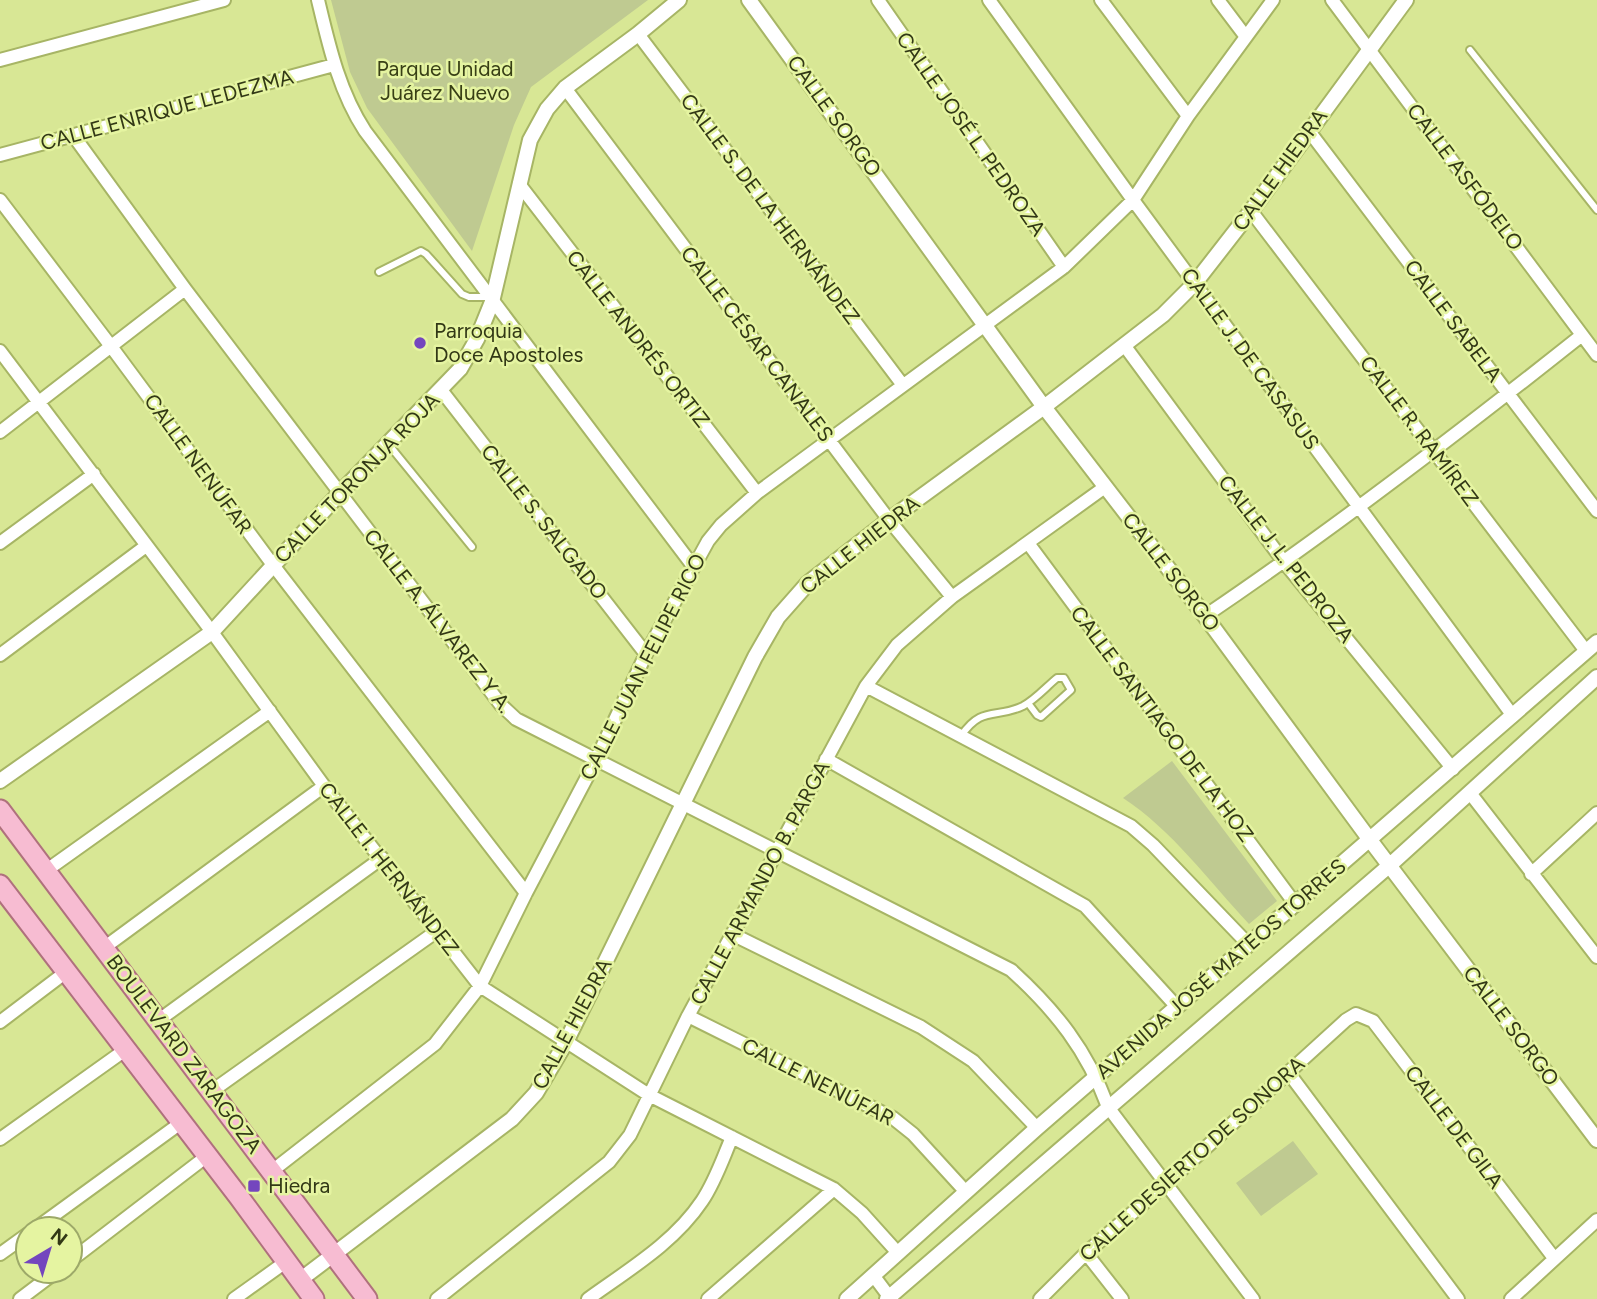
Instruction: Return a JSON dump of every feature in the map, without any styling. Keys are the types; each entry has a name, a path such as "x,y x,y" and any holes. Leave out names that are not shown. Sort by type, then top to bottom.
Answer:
{"main road":[{"name":"BOULEVARD ZARAGOZA","path":"0,810 367,1299"},
{"name":"BOULEVARD ZARAGOZA","path":"0,884 6,906 66,972 314,1299"}],"street":[{"path":"0,60 224,0"},
{"path":"317,0 334,65 351,110 490,299 694,566"},
{"name":"CALLE TORONJA ROJA","path":"0,781 212,632 339,494 441,390 469,356 490,299 530,140 537,125 565,88 679,0"},
{"name":"CALLE SORGO","path":"749,0 1044,407 1205,616 1597,1140"},
{"name":"CALLE JOSÉ L. PEDROZA","path":"878,0 1064,267"},
{"name":"CALLE J. DE CASASUS","path":"989,0 1513,716"},
{"path":"1101,0 1188,116"},
{"path":"1218,0 1246,37"},
{"name":"CALLE JUAN FELIPE RICO","path":"272,1171 435,1044 480,986 596,761 646,654 708,541 721,525 757,493 1064,267 1133,200 1188,116 1273,0"},
{"name":"CALLE ASFÓDELO","path":"1332,0 1597,355"},
{"name":"CALLE HIEDRA","path":"300,1280 512,1119 536,1093 566,1042 755,657 778,617 808,583 1044,407 1163,315 1195,284 1406,0"},
{"name":"CALLE S. DE LA HERNÁNDEZ","path":"638,34 902,384"},
{"name":"CALLE ENRIQUE LEDEZMA","path":"0,155 334,65"},
{"name":"CALLE CÉSAR CANALES","path":"565,88 889,520 952,597"},
{"name":"CALLE SABELA","path":"1309,131 1597,511"},
{"name":"CALLE A. ÁLVAREZ Y A.","path":"73,135 185,289 501,705 516,719 596,761 1011,970 1040,997 1075,1040 1097,1076 1108,1107 1253,1299"},
{"name":"CALLE ANDRÉS ORTIZ","path":"519,184 757,493"},
{"name":"CALLE NENÚFAR","path":"0,200 273,565 526,893"},
{"name":"CALLE R. RAMÍREZ","path":"1251,211 1433,450 1592,646"},
{"path":"0,432 185,289"},
{"path":"1205,616 1284,562 1582,335"},
{"name":"CALLE J. L. PEDROZA","path":"1124,345 1284,562 1453,769"},
{"name":"CALLE I. HERNÁNDEZ","path":"0,351 94,474 145,547 212,632 324,786 383,858 480,986 649,1095 834,1189 862,1213 898,1254"},
{"name":"CALLE S. SALGADO","path":"441,390 646,654"},
{"path":"0,543 94,474"},
{"name":"CALLE ARMANDO B. PARGA","path":"438,1299 609,1162 630,1135 688,1016 826,759 866,686 897,645 952,597 1105,486"},
{"name":"CALLE SANTIAGO DE LA HOZ","path":"1028,543 1296,905"},
{"path":"0,655 145,547"},
{"name":"AVENIDA JOSÉ MATEOS TORRES","path":"847,1299 1037,1128 1592,646"},
{"name":"AVENIDA JOSÉ MATEOS TORRES","path":"889,1298 1390,865 1597,677"},
{"path":"866,686 1131,826 1153,845 1249,945"},
{"path":"47,870 270,711"},
{"path":"826,759 1086,906 1177,1007"},
{"path":"105,947 324,786"},
{"path":"1470,793 1597,957"},
{"path":"1531,874 1597,813"},
{"path":"159,1020 383,858"},
{"path":"212,1091 437,931"},
{"path":"732,934 931,1034 973,1061 1037,1128"},
{"path":"0,1022 66,972"},
{"name":"CALLE DE GILA","path":"1346,1020 1356,1014 1373,1021 1554,1258"},
{"name":"CALLE NENÚFAR","path":"688,1016 893,1118 914,1134 966,1192"},
{"name":"CALLE DESIERTO DE SONORA","path":"1040,1299 1086,1253 1346,1020"},
{"path":"0,1139 125,1050"},
{"path":"1288,1072 1458,1299"},
{"path":"54,1215 182,1122"},
{"path":"588,1299 654,1251 688,1219 704,1199 732,1137"},
{"path":"84,1250 207,1156"},
{"path":"708,1299 834,1189"},
{"path":"1511,1299 1597,1220"},
{"path":"1086,1253 1122,1299"},
{"path":"234,1299 287,1261"},
{"path":"873,1275 889,1298"},
{"path":"20,1299 38,1285"}],"lane":[{"path":"1470,50 1597,210"},
{"path":"379,272 421,251 462,294 490,299"},
{"path":"388,445 472,547"},
{"path":"961,736 968,726 982,715 1019,708 1061,676 1071,690 1071,693 1041,716 1037,715 1028,703"}],"green space":[{"name":"Parque Unidad Juárez Nuevo","path":"331,0 648,0 531,87 514,125 472,251 367,108 350,72"},
{"path":"1172,761 1277,901 1249,924 1158,825 1123,798"},
{"path":"1293,1141 1318,1174 1261,1216 1236,1183"}],"place":[{"name":"Parroquia Doce Apostoles","path":"420,343"},
{"name":"Hiedra","path":"254,1186"}]}
